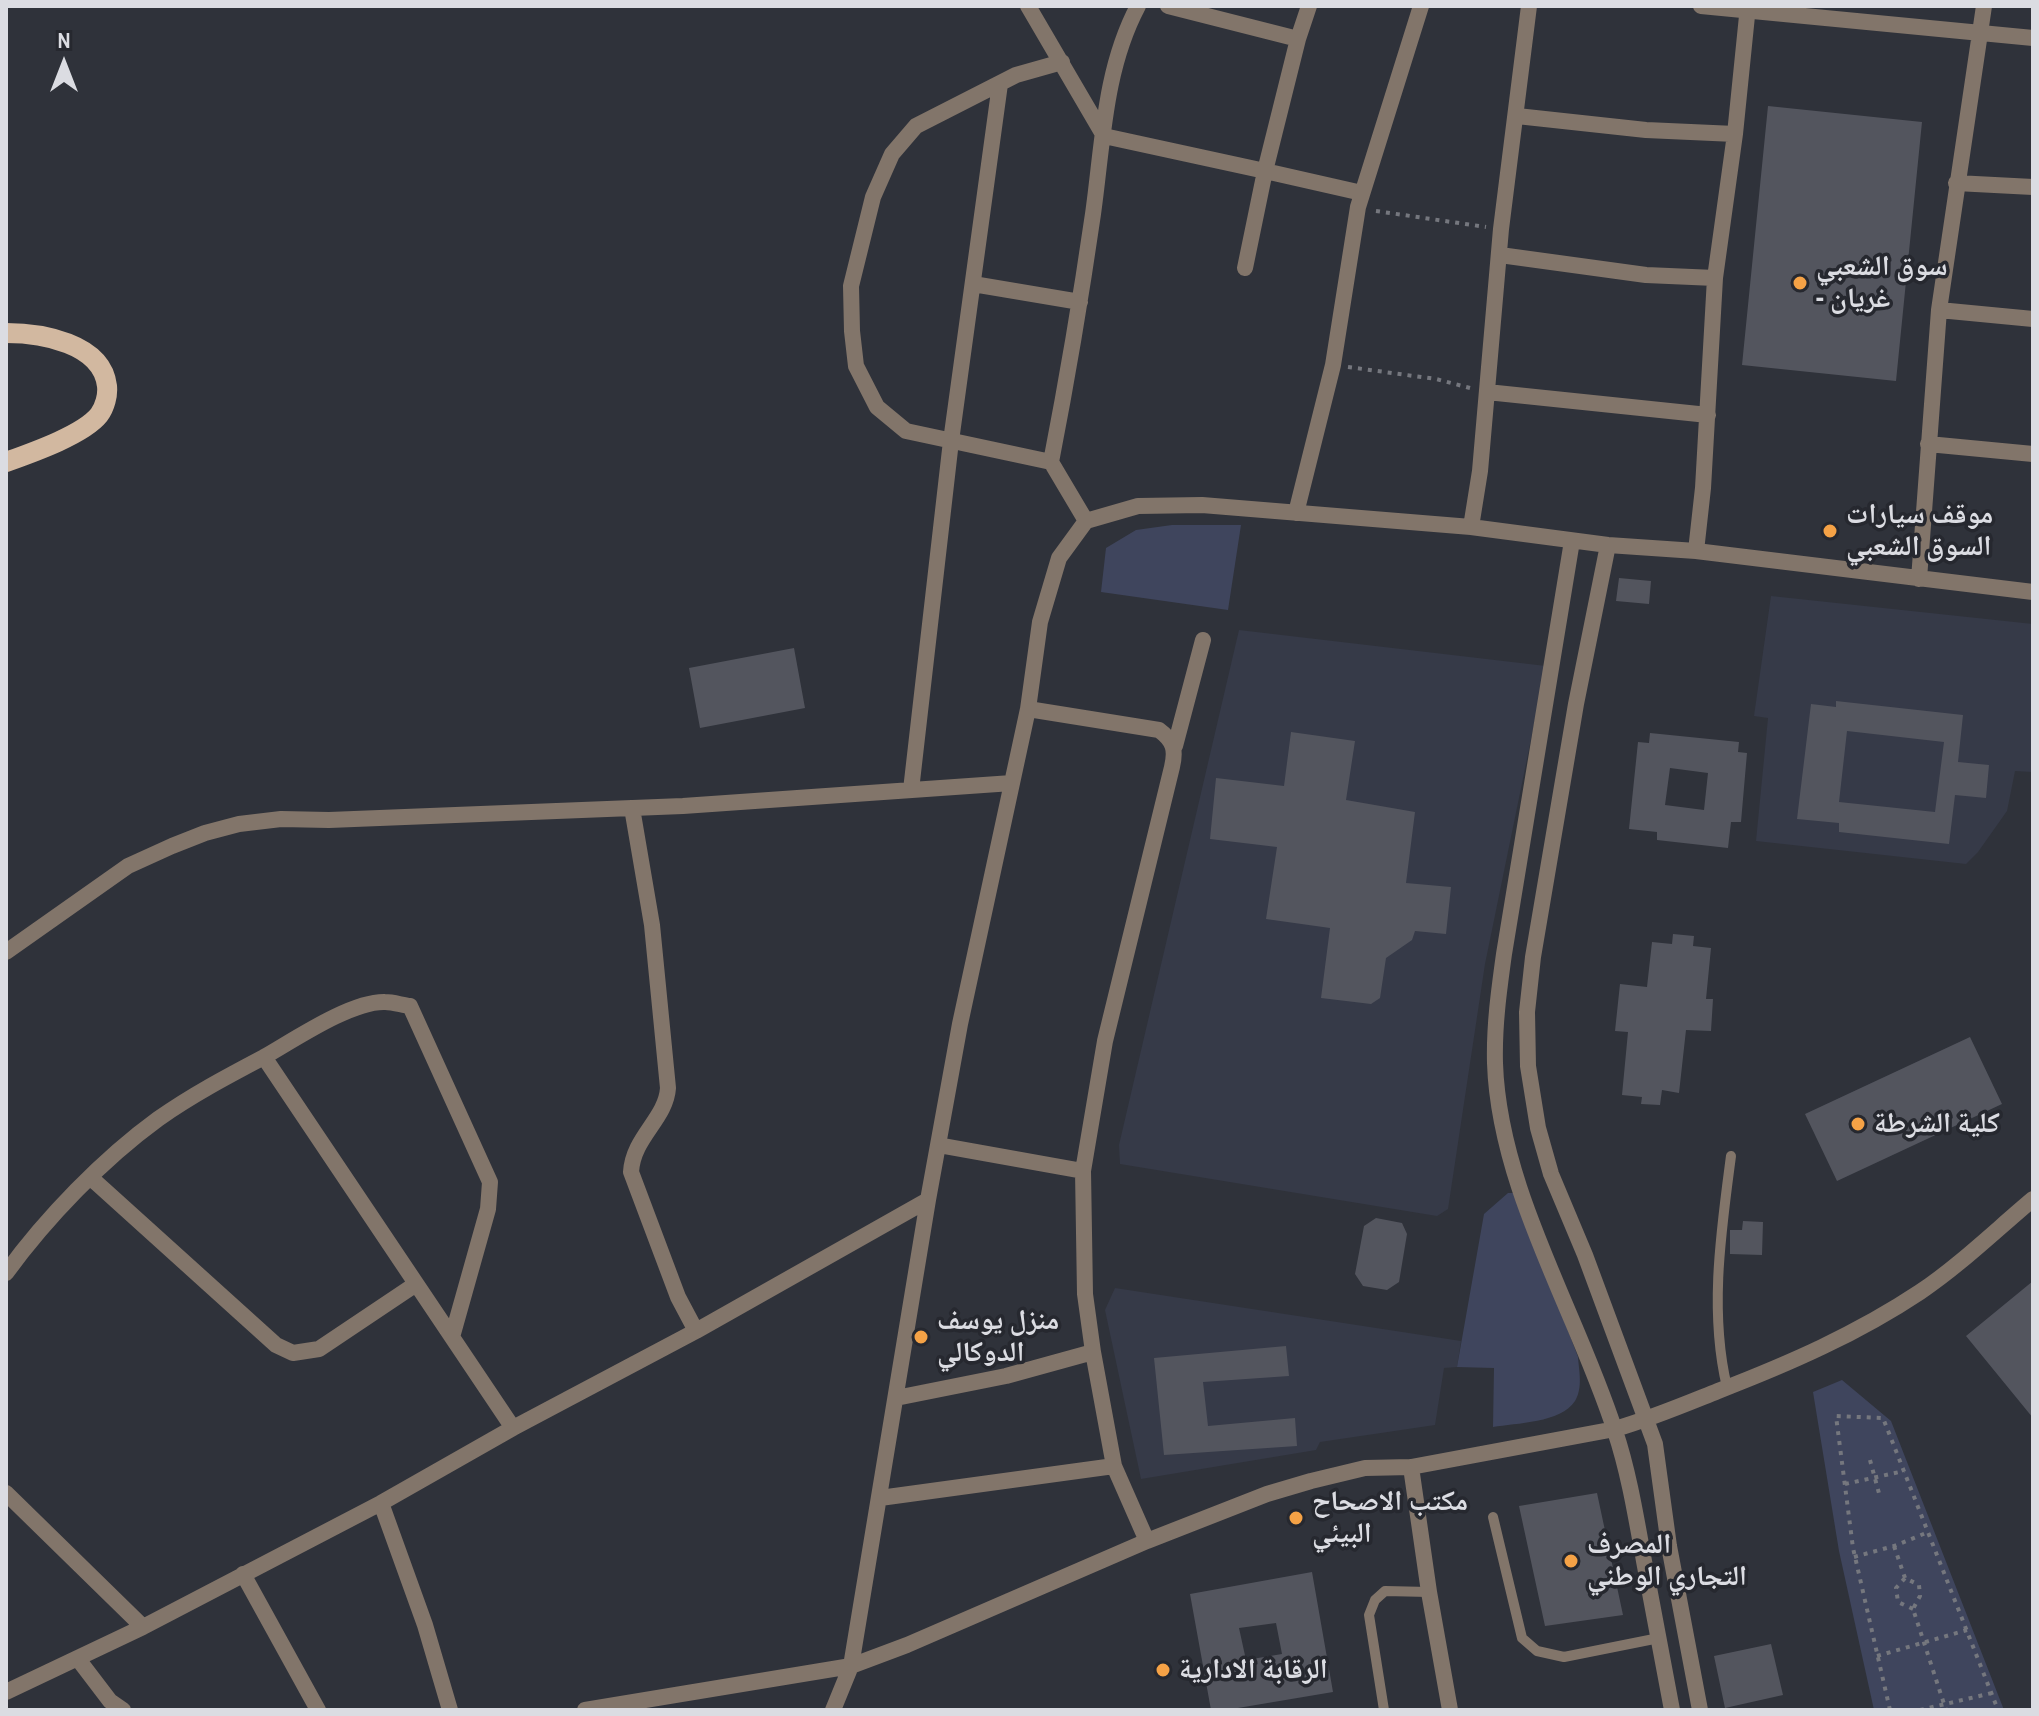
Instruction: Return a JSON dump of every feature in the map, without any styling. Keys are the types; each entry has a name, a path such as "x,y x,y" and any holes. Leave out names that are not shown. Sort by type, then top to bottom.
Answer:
{"main road":[{"path":"6,333 64,341 85,353 102,367 107,392 98,416 56,444 6,462"}],"street":[{"path":"1028,6 1104,136 1265,171 1360,200"},
{"path":"1086,521 1051,462 1080,302 1109,92 1123,35 1138,6"},
{"path":"1168,6 1298,39"},
{"path":"1245,268 1265,171 1309,6"},
{"path":"1296,513 1333,365 1360,200 1421,6"},
{"path":"1471,527 1480,471 1501,229 1529,6"},
{"path":"1701,6 2033,38"},
{"path":"1919,579 1939,310 1984,6"},
{"path":"1696,551 1708,415 1715,278 1748,9"},
{"path":"1051,462 906,431 877,407 856,366 851,286 873,197 892,154 916,126 1016,75 1062,62"},
{"path":"911,790 951,441 1000,84"},
{"path":"1517,116 1646,130 1735,134"},
{"path":"1956,183 2033,187"},
{"path":"1500,255 1646,275 1715,278"},
{"path":"973,284 1080,302"},
{"path":"1939,310 2033,319"},
{"path":"1487,392 1708,415"},
{"path":"1928,444 2033,454"},
{"path":"833,1710 851,1666 928,1200 960,1024 1028,709 1040,622 1059,558 1086,521 1138,506 1202,505 1471,527 2033,592"},
{"path":"1572,541 1504,954 1496,1010 1495,1064 1501,1112 1517,1182 1615,1429 1635,1506 1672,1710"},
{"path":"1608,545 1576,704 1533,957 1527,1012 1528,1066 1538,1128 1551,1174 1585,1255 1655,1444 1676,1587 1700,1710"},
{"path":"1147,1541 1114,1466 1093,1352 1085,1294 1083,1171 1105,1041 1203,640"},
{"path":"1028,709 1159,730 1175,746"},
{"path":"6,952 128,866 205,833 239,824 281,819 329,820 632,808 1012,783"},
{"path":"632,808 652,925 668,1088 664,1104 632,1156 631,1172 678,1297 696,1331"},
{"path":"1504,954 1533,957"},
{"path":"6,1273 90,1177 156,1121 203,1089 328,1020 367,1004 386,1002 410,1006 490,1182 488,1209 452,1337"},
{"path":"264,1057 513,1428"},
{"path":"938,1145 1083,1171"},
{"path":"90,1177 276,1345 293,1353 319,1349 416,1284"},
{"path":"585,1710 851,1666 907,1645 1147,1541 1282,1489 1365,1468 1411,1467 1615,1429 1647,1420 1775,1369 1876,1319 1946,1272 2033,1199"},
{"path":"6,1692 143,1627 381,1503 928,1200"},
{"path":"896,1398 1006,1376 1093,1352"},
{"path":"880,1498 1114,1466"},
{"path":"1411,1467 1450,1710"},
{"path":"6,1493 143,1627"},
{"path":"381,1503 425,1625 450,1710"},
{"path":"243,1574 318,1710"},
{"path":"78,1659 110,1701 123,1710"}],"lane":[{"path":"1727,1387 1721,1361 1719,1253 1731,1156"},
{"path":"1493,1517 1522,1638 1537,1651 1564,1657 1659,1638"},
{"path":"1384,1710 1369,1615 1375,1600 1385,1591 1429,1592"}],"path":[{"path":"1360,200 1409,218 1501,229"},
{"path":"1333,365 1436,379 1487,392"},
{"path":"1890,1710 1854,1557 1836,1416 1883,1418 1998,1710"},
{"path":"1870,1460 1880,1497"},
{"path":"1845,1484 1904,1471"},
{"path":"1854,1557 1926,1533"},
{"path":"1894,1546 1905,1578 1919,1585 1920,1596 1913,1609 1945,1707"},
{"path":"1905,1578 1896,1588 1898,1602 1913,1609"},
{"path":"1877,1656 1967,1630"},
{"path":"1920,1710 1945,1707 1992,1693"}],"shaded area":[{"path":"1172,525 1241,525 1228,610 1101,592 1106,548 1136,530"},
{"path":"1771,596 2033,624 2033,772 2015,771 2007,811 1966,864 1756,841 1768,718 1754,716"},
{"path":"1239,630 1546,666 1485,964 1448,1209 1437,1216 1120,1164 1119,1145"},
{"path":"1508,1193 1517,1196 1578,1357 1580,1385 1575,1401 1560,1414 1537,1421 1493,1427 1494,1368 1457,1367 1484,1214"},
{"path":"1115,1288 1461,1341 1457,1367 1444,1368 1435,1425 1320,1442 1316,1450 1141,1479 1105,1310"},
{"path":"1842,1380 1891,1421 2004,1710 1874,1710 1839,1551 1813,1392"}],"building":[{"path":"1768,106 1922,122 1896,381 1742,365"},
{"path":"1619,578 1651,581 1649,604 1616,601"},
{"path":"794,648 805,708 700,728 689,668"},
{"path":"1836,701 1963,715 1958,762 1989,765 1986,798 1955,795 1949,844 1839,832 1839,823 1797,819 1811,704 1836,707","holes":["1847,731 1944,742 1935,812 1839,802"]},
{"path":"1291,732 1355,741 1346,800 1415,812 1406,883 1451,887 1446,934 1415,931 1412,940 1386,958 1380,998 1371,1004 1321,998 1330,928 1266,919 1277,847 1210,839 1216,778 1284,786"},
{"path":"1650,733 1739,742 1738,752 1747,753 1741,822 1731,822 1728,848 1657,840 1657,832 1629,829 1638,742 1649,743","holes":["1670,768 1708,773 1704,810 1665,805"]},
{"path":"1673,934 1694,936 1693,946 1711,948 1706,999 1713,999 1711,1031 1686,1030 1679,1093 1662,1090 1660,1105 1641,1104 1642,1097 1622,1095 1628,1032 1615,1031 1620,984 1647,987 1652,942 1672,944"},
{"path":"1970,1037 2002,1104 1837,1181 1805,1114"},
{"path":"1376,1218 1402,1223 1407,1234 1399,1282 1387,1290 1363,1286 1355,1274 1364,1226"},
{"path":"1743,1221 1763,1222 1762,1255 1730,1254 1730,1230 1742,1230"},
{"path":"2033,1281 2033,1418 1966,1336"},
{"path":"1286,1346 1289,1376 1203,1382 1208,1426 1295,1418 1297,1446 1164,1455 1154,1358"},
{"name":"المصرف التجاري الوطني","path":"1597,1493 1623,1615 1545,1626 1519,1506"},
{"path":"1312,1572 1333,1692 1211,1710 1190,1594","holes":["1276,1623 1282,1654 1246,1660 1239,1628"]},
{"path":"1771,1644 1783,1695 1725,1708 1714,1656"}],"place":[{"name":"سوق الشعبي - غريان","path":"1800,283"},
{"name":"موقف سيارات السوق الشعبي","path":"1830,531"},
{"name":"كلية الشرطة","path":"1858,1124"},
{"name":"منزل يوسف الدوكالي","path":"921,1337"},
{"name":"مكتب الاصحاح البيئي","path":"1296,1518"},
{"name":"المصرف التجاري الوطني","path":"1571,1561"},
{"name":"الرقابة الادارية","path":"1163,1670"}]}
